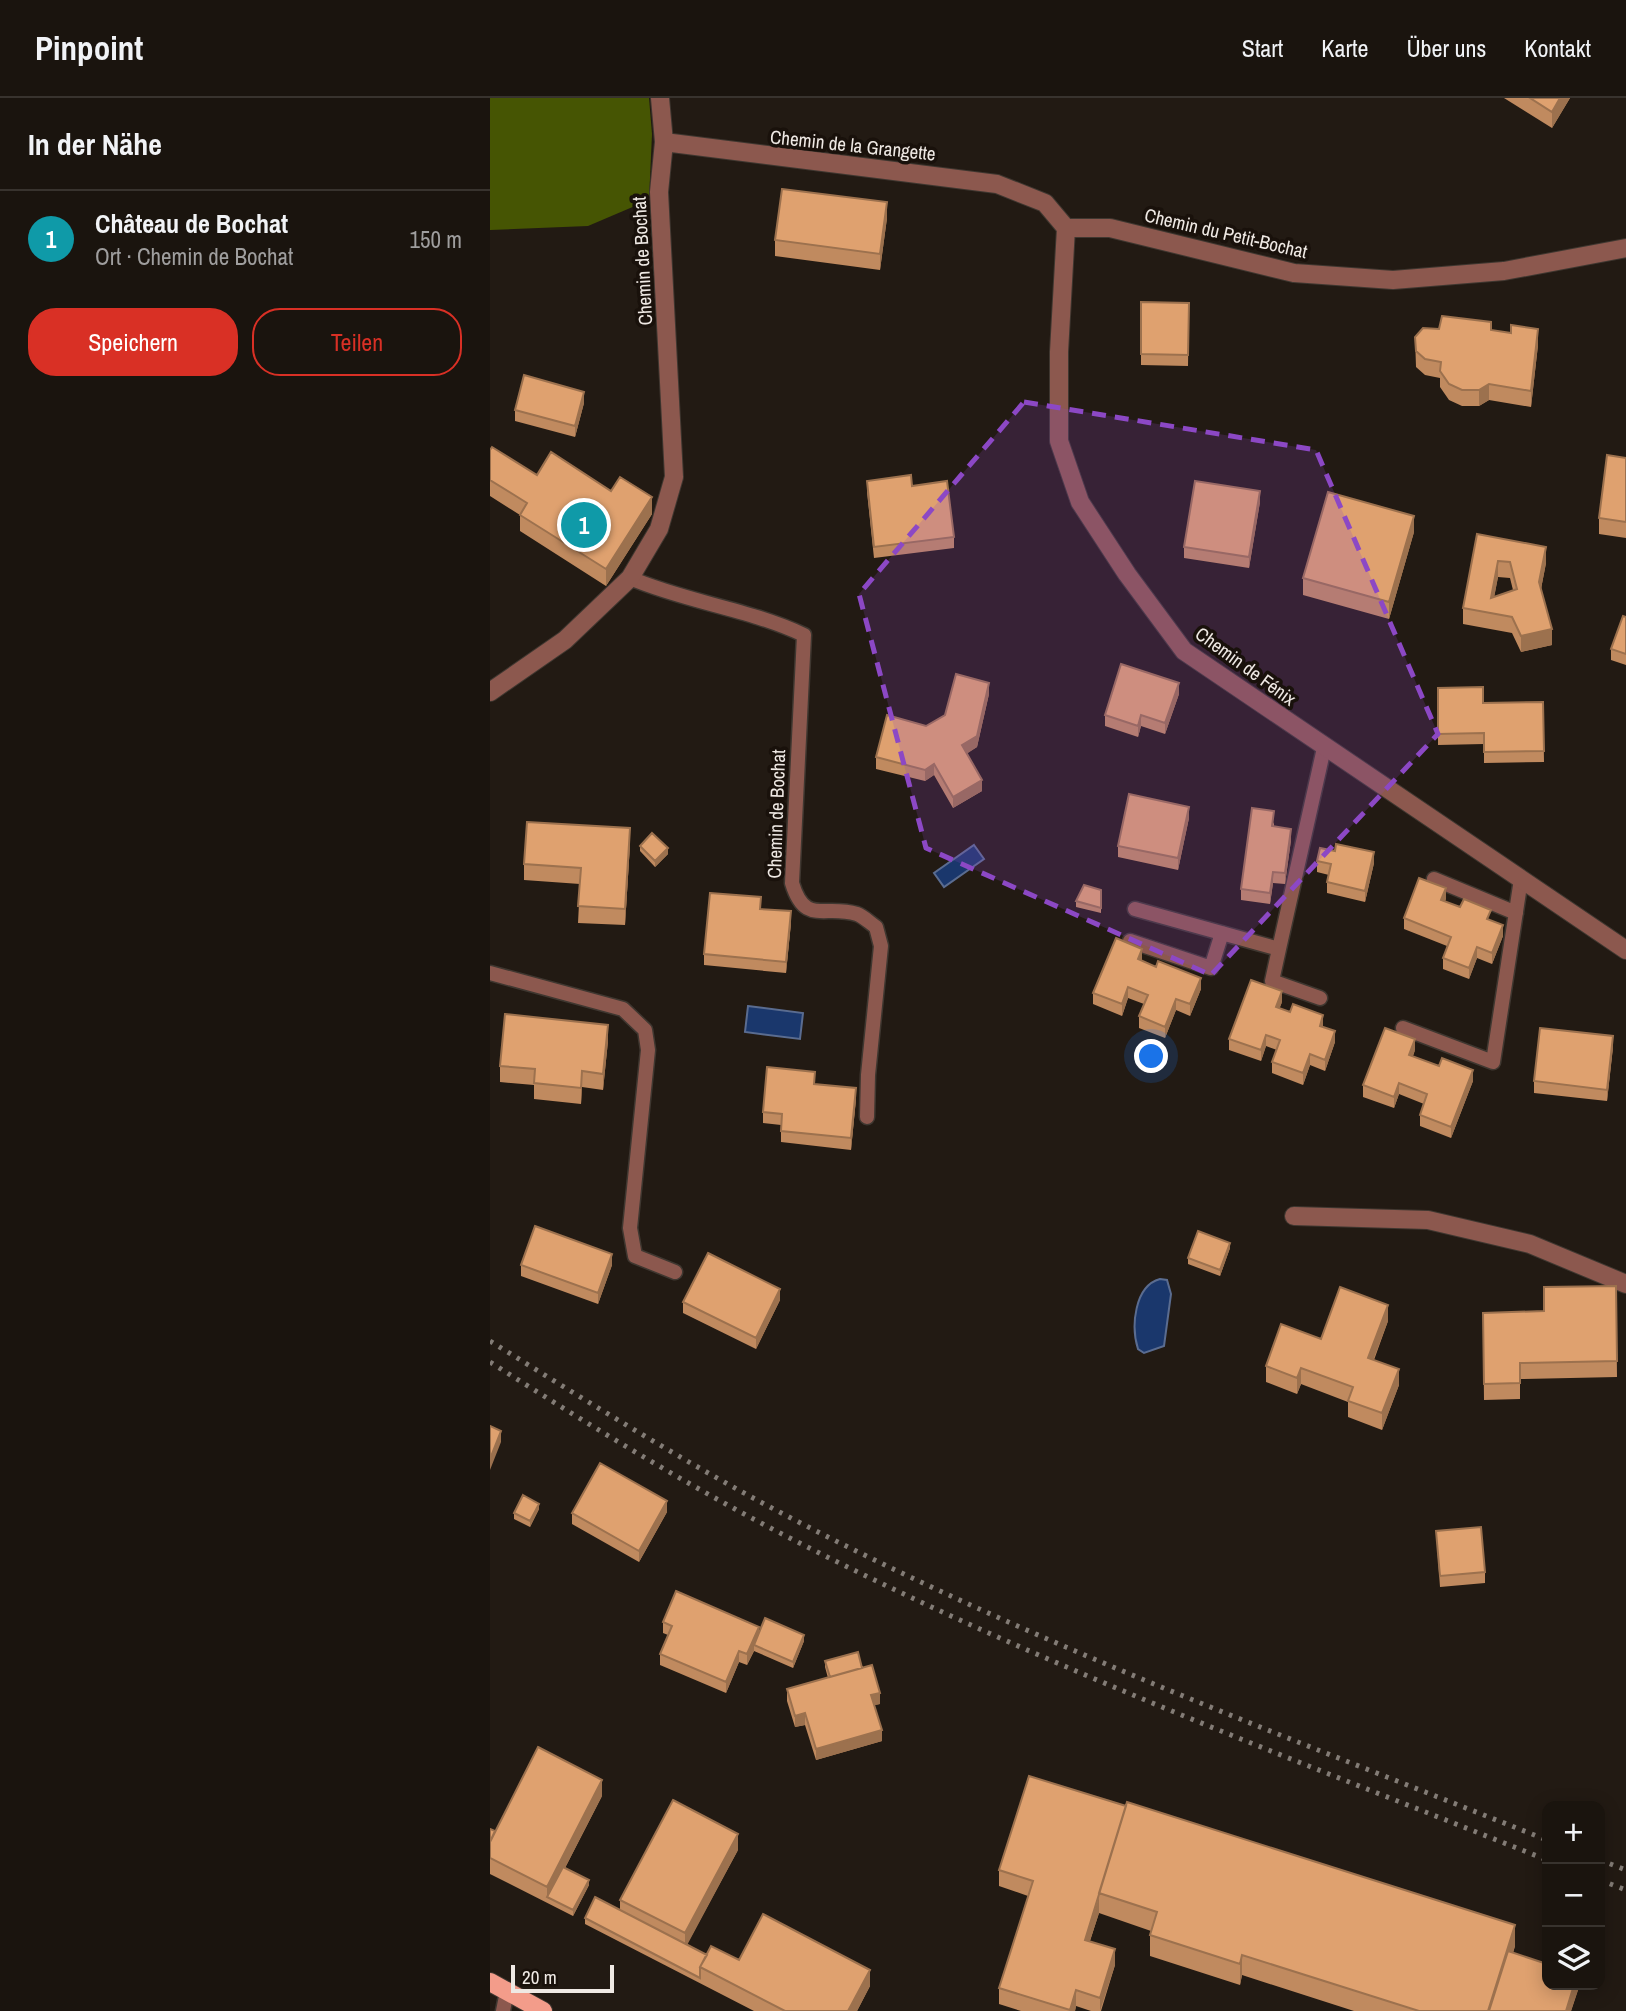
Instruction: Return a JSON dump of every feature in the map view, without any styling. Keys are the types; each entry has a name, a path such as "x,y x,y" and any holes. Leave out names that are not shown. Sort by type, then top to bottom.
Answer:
{"main road":[{"path":"490,1982 543,2011"}],"street":[{"path":"660,98 664,142"},
{"name":"Chemin de la Grangette","path":"664,142 741,154 997,184 1045,203 1066,228"},
{"name":"Chemin de Bochat","path":"490,692 565,640 630,578 659,529 674,477 659,192 664,142"},
{"name":"Chemin du Petit-Bochat","path":"1066,228 1110,228 1293,273 1393,280 1504,271 1626,248"},
{"name":"Chemin de Fénix","path":"1066,228 1059,352 1059,441 1080,502 1126,574 1184,650 1324,748 1626,950"},
{"path":"1294,1216 1428,1220 1530,1244 1626,1284"}],"lane":[{"name":"Chemin de Bochat","path":"630,578 658,590 779,624 804,635 792,883 798,902 812,911 857,914 876,927 881,946 868,1075 867,1117"},
{"path":"1320,998 1272,981 1324,748"},
{"path":"1434,879 1516,913"},
{"path":"1403,1028 1493,1062 1521,879"},
{"path":"1135,909 1279,949"},
{"path":"1130,941 1211,968 1222,933"},
{"path":"490,973 623,1009 645,1030 648,1050 629,1228 635,1256 675,1272"},
{"path":"503,2011 507,1992"}],"highlighted area":[{"path":"1024,402 1316,450 1438,734 1211,975 926,848 859,594"}],"green space":[{"path":"490,98 649,98 652,134 649,200 588,226 490,230"}],"water":[{"path":"974,845 984,859 944,887 934,873"},
{"path":"748,1006 803,1013 800,1039 745,1032"},
{"path":"1160,1279 1167,1280 1171,1294 1164,1346 1144,1353 1138,1349 1136,1340 1137,1308 1145,1290"}],"building":[{"path":"1530,98 1560,98 1552,112"},
{"path":"782,189 887,202 880,254 775,240"},
{"path":"1141,302 1189,303 1188,355 1141,354"},
{"path":"1442,316 1491,322 1491,330 1511,333 1511,325 1538,329 1531,391 1489,384 1479,390 1462,390 1449,384 1440,371 1441,362 1425,359 1416,351 1415,337 1423,328 1439,329"},
{"path":"524,375 584,392 575,426 515,410"},
{"path":"492,447 537,475 551,452 611,491 620,477 652,497 606,569 520,515 527,503 490,480"},
{"path":"1607,455 1626,458 1626,522 1599,518"},
{"path":"911,475 912,486 947,481 954,537 874,547 867,481"},
{"path":"1195,481 1260,491 1249,557 1184,547"},
{"path":"1328,492 1414,516 1389,602 1303,578"},
{"path":"1477,534 1546,547 1539,582 1552,629 1521,636 1512,617 1463,608","holes":["1498,561 1510,562 1517,589 1491,598"]},
{"path":"1623,616 1626,617 1626,654 1611,649"},
{"path":"1121,664 1179,683 1165,723 1141,715 1138,726 1105,715"},
{"path":"956,674 989,683 977,736 962,745 982,780 953,797 934,764 925,770 876,757 887,715 926,726 945,715"},
{"path":"1483,687 1483,703 1543,702 1544,751 1484,752 1484,733 1438,734 1438,688"},
{"path":"1129,794 1189,807 1178,858 1118,846"},
{"path":"1252,808 1274,811 1272,826 1291,829 1285,873 1273,872 1270,893 1241,889"},
{"path":"527,822 630,828 625,909 578,906 581,868 524,864"},
{"path":"652,833 668,848 655,861 640,846"},
{"path":"1336,844 1374,852 1365,891 1327,882 1331,864 1317,861 1320,848 1335,851"},
{"path":"1419,878 1446,888 1441,900 1460,907 1464,899 1491,910 1487,919 1503,925 1492,953 1477,947 1469,968 1443,958 1451,937 1404,918"},
{"path":"1084,885 1101,890 1101,908 1076,901"},
{"path":"710,893 761,897 760,909 791,911 786,962 704,954"},
{"path":"1116,938 1142,949 1138,959 1156,967 1158,961 1201,978 1190,1004 1176,999 1165,1027 1139,1016 1148,995 1128,987 1122,1004 1093,993"},
{"path":"1251,980 1282,991 1276,1007 1290,1012 1293,1004 1323,1015 1320,1026 1335,1031 1325,1060 1310,1054 1303,1073 1272,1062 1280,1040 1266,1035 1261,1050 1229,1039"},
{"path":"505,1014 608,1025 603,1074 582,1071 581,1088 534,1083 535,1069 500,1066"},
{"path":"1385,1028 1415,1039 1409,1055 1439,1066 1442,1058 1473,1070 1451,1127 1420,1115 1427,1094 1399,1083 1394,1097 1363,1085"},
{"path":"1540,1028 1613,1036 1607,1090 1534,1081"},
{"path":"767,1067 815,1072 814,1084 856,1088 851,1138 781,1131 782,1114 763,1112"},
{"path":"535,1226 612,1254 598,1293 521,1265"},
{"path":"1198,1231 1230,1243 1220,1270 1188,1258"},
{"path":"708,1253 780,1289 756,1338 683,1302"},
{"path":"1616,1286 1617,1361 1520,1363 1520,1383 1484,1384 1483,1313 1544,1311 1544,1287"},
{"path":"1340,1287 1388,1305 1368,1358 1399,1369 1382,1413 1348,1401 1353,1387 1301,1368 1297,1378 1266,1366 1281,1324 1321,1339"},
{"path":"490,1426 501,1431 490,1459"},
{"path":"600,1463 667,1501 639,1551 572,1513"},
{"path":"523,1495 539,1504 530,1521 514,1513"},
{"path":"1481,1527 1485,1572 1440,1576 1436,1531"},
{"path":"676,1591 759,1627 747,1654 739,1651 726,1682 660,1654 672,1626 663,1622"},
{"path":"765,1618 804,1635 793,1662 754,1645"},
{"path":"858,1652 862,1668 830,1677 825,1661"},
{"path":"872,1665 880,1693 871,1695 882,1730 816,1749 805,1713 795,1716 787,1689"},
{"path":"538,1747 602,1780 547,1887 490,1858 490,1842"},
{"path":"1029,1776 1126,1806 1085,1940 1115,1949 1100,1998 1076,1990 1070,2010 999,1988 1033,1881 999,1870"},
{"path":"673,1800 738,1834 685,1933 620,1900"},
{"path":"1127,1802 1515,1925 1488,2011 1419,2011 1242,1955 1240,1964 1150,1935 1157,1912 1099,1893"},
{"path":"490,1829 495,1831 490,1842"},
{"path":"563,1867 589,1880 573,1910 547,1897"},
{"path":"595,1897 707,1955 700,1967 700,1978 585,1918"},
{"path":"763,1914 870,1970 848,2011 785,2011 700,1967 711,1946 739,1960"},
{"path":"1508,1951 1542,1962 1542,1990 1572,1990 1566,2011 1489,2011"}],"railway":[{"path":"490,1341 713,1476 881,1563 975,1607 1164,1688 1542,1838"},
{"path":"490,1362 709,1495 877,1581 971,1625 1162,1707 1542,1858"},
{"path":"1605,1862 1626,1870"},
{"path":"1605,1882 1626,1890"}],"place":[{"name":"Château de Bochat","path":"584,525"}]}
